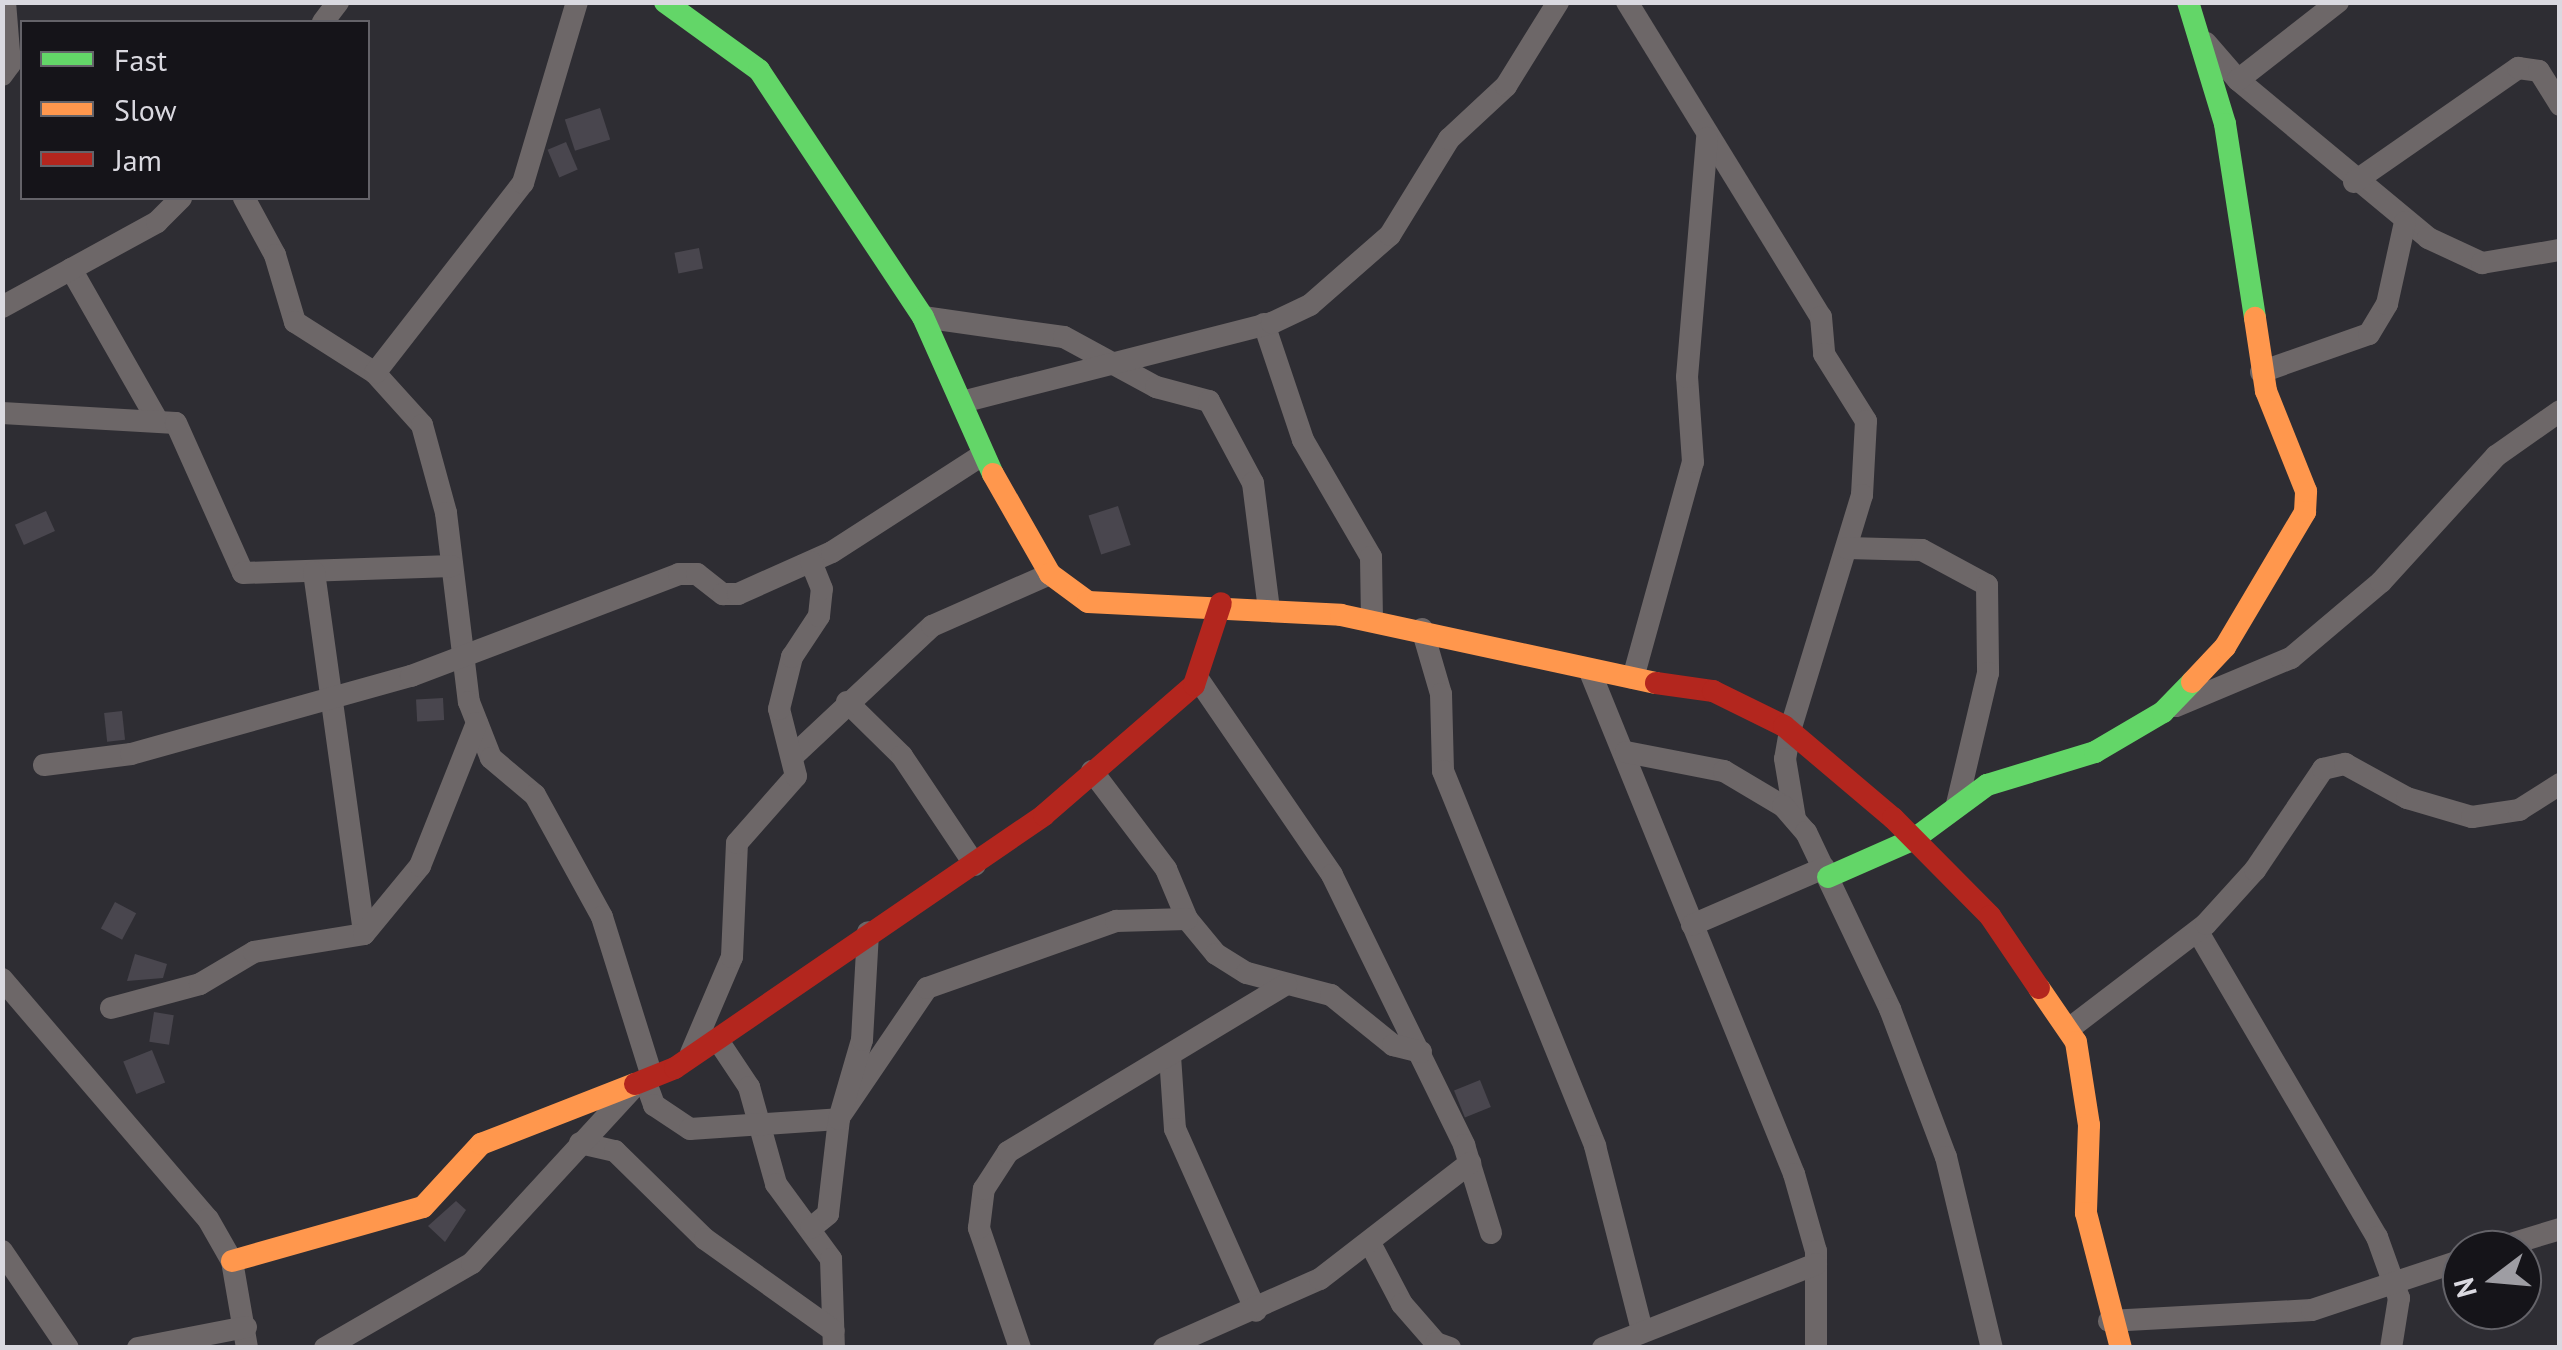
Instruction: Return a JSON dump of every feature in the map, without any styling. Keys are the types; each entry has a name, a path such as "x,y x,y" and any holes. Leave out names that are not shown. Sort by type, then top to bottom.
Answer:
{"street":[{"path":"2,75 10,64 5,2"},
{"path":"375,372 524,183 578,2"},
{"path":"665,2 759,70 923,317 962,402 981,456 1050,574 1088,602 1221,603 1372,620 1591,674 1713,691 1790,730 1914,840 1990,916 2070,1028 2088,1106 2086,1213 2109,1321 2121,1348"},
{"path":"962,402 1124,364 1264,324 1310,305 1390,235 1449,140 1506,86 1558,2"},
{"path":"1628,2 1822,317 1824,354 1864,412 1868,454 1847,548 1790,730 1786,785 1795,819 1826,872 1890,1009 1946,1157 1992,1348"},
{"path":"2164,712 2225,647 2305,512 2306,490 2261,372 2234,174 2188,2"},
{"path":"2238,80 2338,2"},
{"path":"2197,32 2238,80 2404,222 2482,263 2560,250"},
{"path":"2354,182 2518,68 2539,72 2560,105"},
{"path":"1634,678 1693,462 1687,376 1706,133"},
{"path":"2,307 157,222 179,200"},
{"path":"245,200 275,255 295,322 375,372 425,432 452,566 462,659 476,723 491,758 535,795 602,918 654,1105 690,1129 840,1116"},
{"path":"2261,372 2369,334 2387,304 2404,222"},
{"path":"70,269 157,420"},
{"path":"923,317 1064,338 1124,364 1156,387 1199,394 1225,422 1254,483 1269,609"},
{"path":"1264,324 1302,440 1371,558 1372,620"},
{"path":"1692,925 1914,840 1957,804 1992,783 2095,752 2164,712 2291,658 2381,582 2496,456 2560,411"},
{"path":"2,412 157,420 183,431 244,572 452,566"},
{"path":"44,765 132,754 462,659 669,577 697,574 730,595 811,562 981,456"},
{"path":"1847,548 1922,550 1987,585 1988,673 1957,804"},
{"path":"687,1060 732,958 737,843 794,781 779,709 792,658 820,616 824,598 811,562"},
{"path":"314,572 364,934"},
{"path":"792,757 847,702 941,620 1050,574"},
{"path":"232,1261 423,1207 481,1144 645,1081 687,1060 868,932 975,865 1092,771 1198,678 1221,603"},
{"path":"1422,630 1441,694 1442,771 1595,1146 1642,1331"},
{"path":"1591,674 1626,752 1794,1174 1816,1264 1816,1348"},
{"path":"1198,678 1332,874 1470,1163 1490,1233"},
{"path":"847,702 902,756 975,865"},
{"path":"112,1008 183,991 254,952 364,934 420,866 476,723"},
{"path":"1626,752 1709,765 1795,819"},
{"path":"2070,1028 2198,932 2255,870 2323,769 2346,764 2407,798 2472,817 2519,810 2560,784"},
{"path":"1092,771 1166,868 1187,919 1227,961 1331,996 1393,1045 1420,1052"},
{"path":"840,1116 927,988 1116,921 1187,919"},
{"path":"811,1228 828,1214 840,1116 862,1040 868,932"},
{"path":"2198,932 2228,993 2308,1110 2396,1286 2400,1318 2390,1348"},
{"path":"2,980 158,1154 232,1261 246,1337 138,1348"},
{"path":"1020,1348 979,1228 984,1189 1030,1133 1170,1056 1286,984"},
{"path":"717,1039 762,1120 776,1184 811,1228 836,1278 834,1339"},
{"path":"1170,1056 1175,1129 1256,1311"},
{"path":"325,1348 472,1262 580,1143 645,1081"},
{"path":"580,1143 615,1151 705,1239 834,1339"},
{"path":"1164,1348 1256,1311 1370,1242 1470,1163"},
{"path":"1370,1242 1417,1324 1450,1348"},
{"path":"2,1251 68,1348"},
{"path":"1603,1348 1816,1264"},
{"path":"2109,1321 2292,1314 2396,1286 2442,1268"}],"building":[{"path":"600,108 610,139 575,151 565,119"},
{"path":"566,142 578,170 559,177 548,150"},
{"path":"699,248 703,269 678,273 674,253"},
{"path":"1118,506 1131,545 1101,555 1089,516"},
{"path":"46,511 55,531 24,545 15,525"},
{"path":"443,698 444,720 417,721 416,699"},
{"path":"122,711 125,740 107,742 104,713"},
{"path":"115,902 136,913 122,940 101,928"},
{"path":"135,954 167,964 163,978 127,981"},
{"path":"154,1012 174,1015 169,1045 149,1042"},
{"path":"152,1050 165,1082 136,1094 123,1062"},
{"path":"1480,1080 1491,1107 1465,1117 1454,1090"},
{"path":"456,1201 466,1210 445,1242 428,1226"}],"traffic: fast":[{"path":"665,2 759,70 923,317 993,474"},
{"path":"2188,2 2225,124 2255,318"},
{"path":"1828,877 1914,839 1987,785 2095,752 2163,712 2192,682"}],"traffic: slow":[{"path":"2192,682 2225,647 2305,512 2306,491 2266,391 2255,318"},
{"path":"993,474 1050,574 1088,602 1341,615 1656,683"},
{"path":"2039,988 2076,1042 2089,1125 2086,1213 2121,1348"},
{"path":"232,1261 423,1207 481,1144 635,1084"}],"traffic: jam":[{"path":"635,1084 675,1068 1044,815 1194,685 1221,603"},
{"path":"1656,683 1713,691 1784,726 1893,818 1990,916 2039,988"}]}
